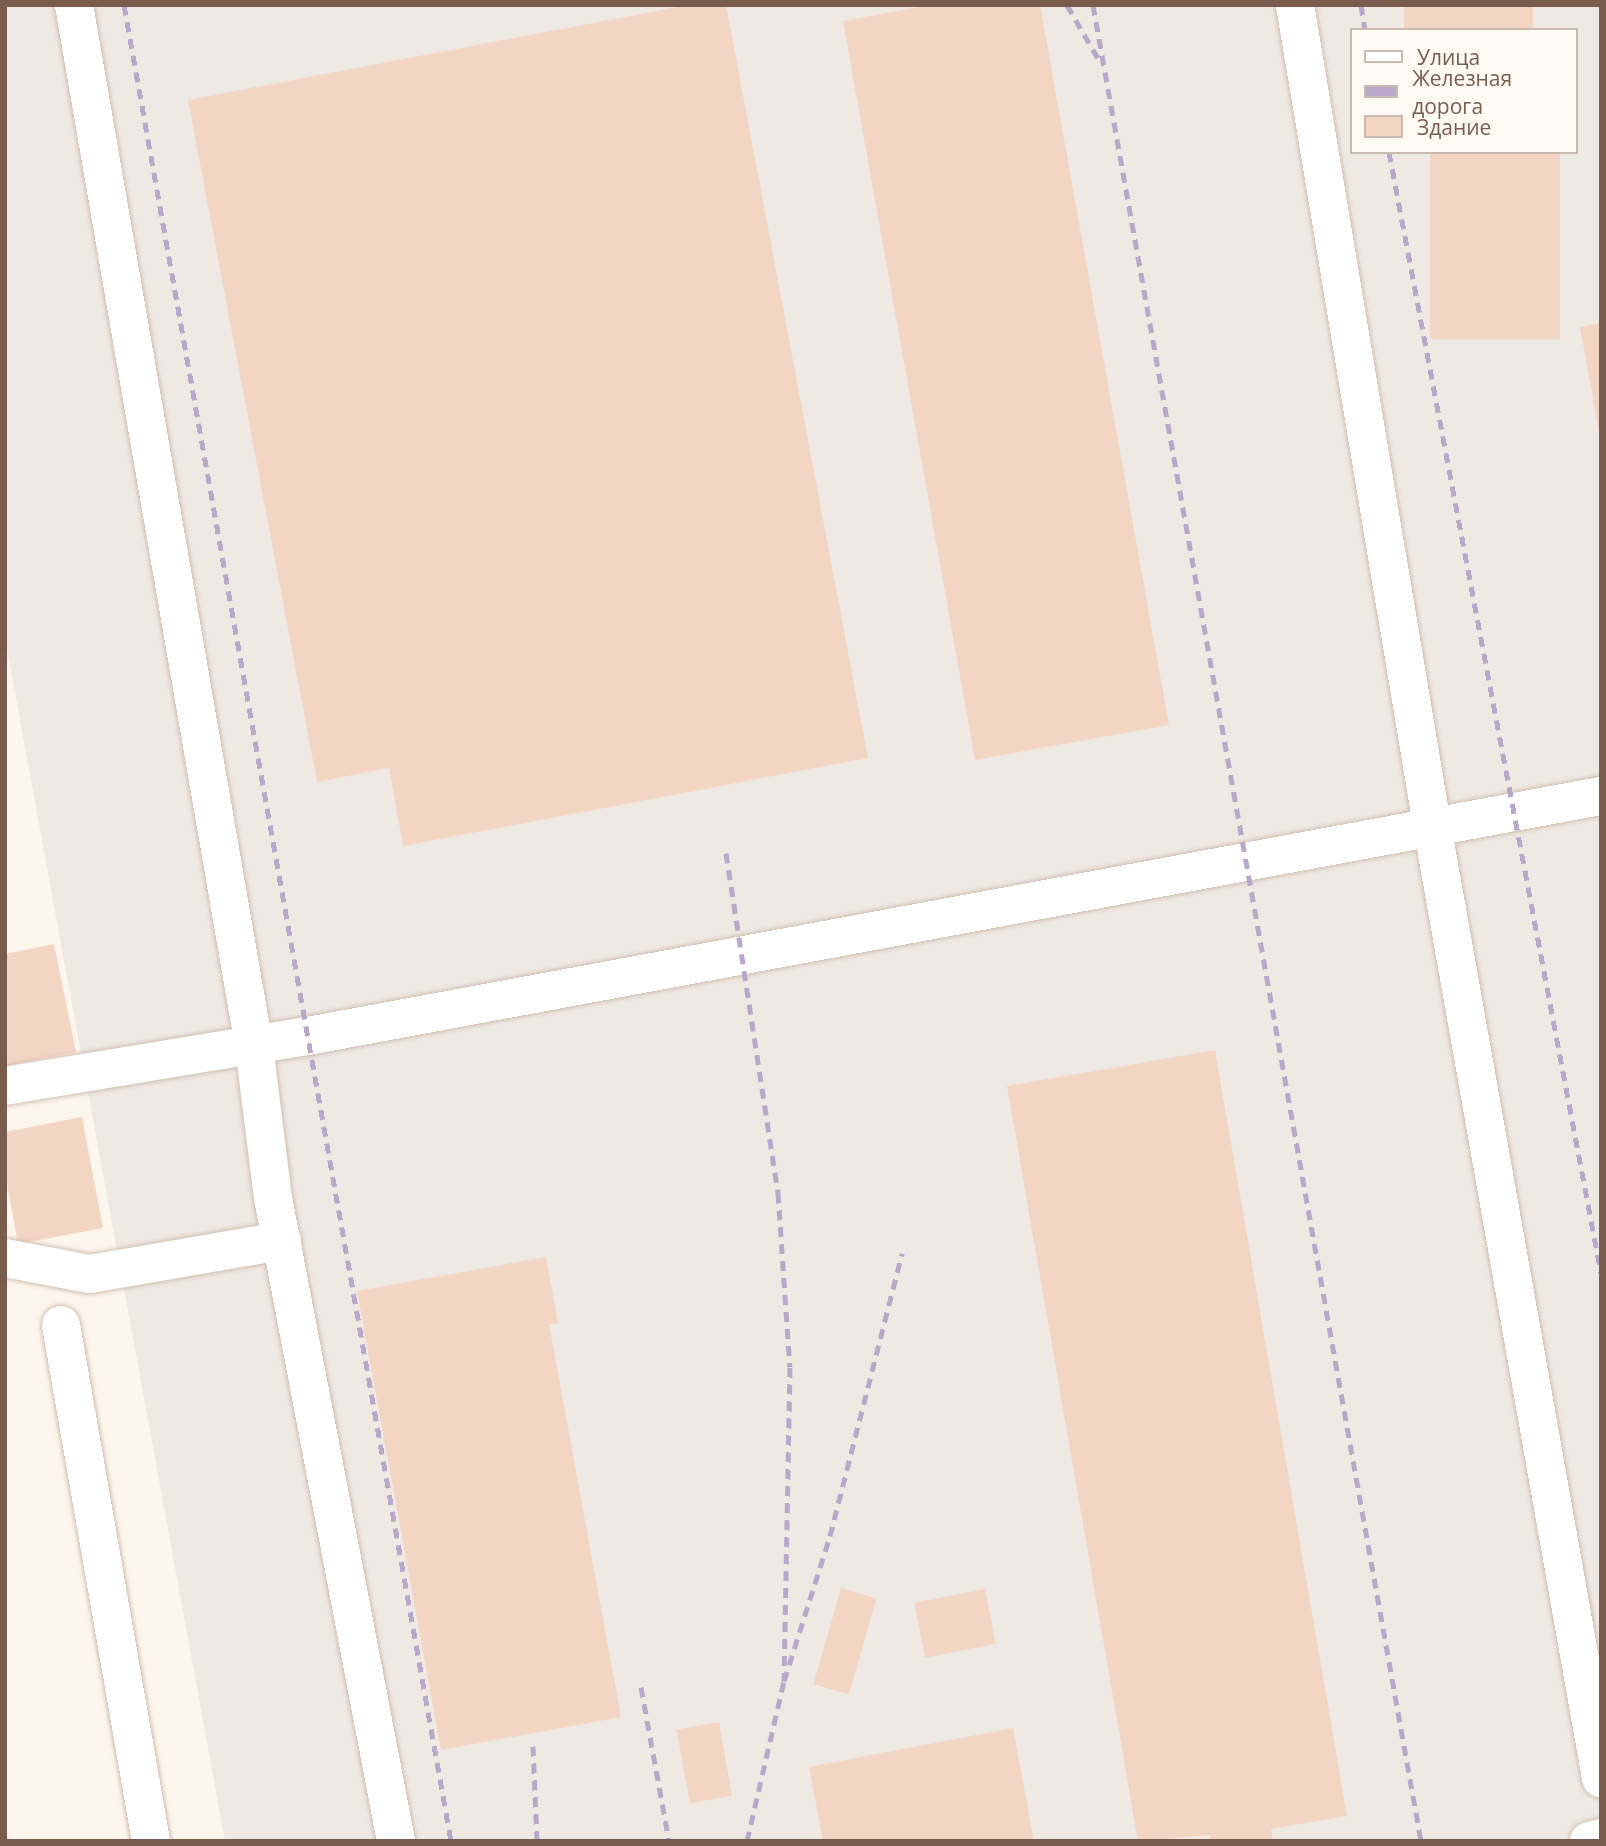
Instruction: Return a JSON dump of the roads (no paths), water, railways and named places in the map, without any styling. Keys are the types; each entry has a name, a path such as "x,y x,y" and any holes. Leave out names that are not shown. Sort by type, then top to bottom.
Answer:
{"lane":[{"path":"74,5 254,1046 282,1241 396,1841"},
{"path":"1295,5 1433,831 1601,1778"},
{"path":"5,1086 254,1046 1433,831 1601,796"},
{"path":"5,1258 90,1274 282,1241"},
{"path":"61,1325 151,1841"},
{"path":"1588,1841 1601,1839"}],"railway":[{"path":"124,5 451,1841"},
{"path":"1067,5 1099,60"},
{"path":"1093,5 1421,1841"},
{"path":"1361,5 1365,28"},
{"path":"1389,154 1601,1273"},
{"path":"726,853 778,1193 790,1367 784,1681"},
{"path":"747,1841 784,1681 830,1536 902,1253"},
{"path":"641,1687 669,1841"},
{"path":"533,1746 537,1841"}]}
